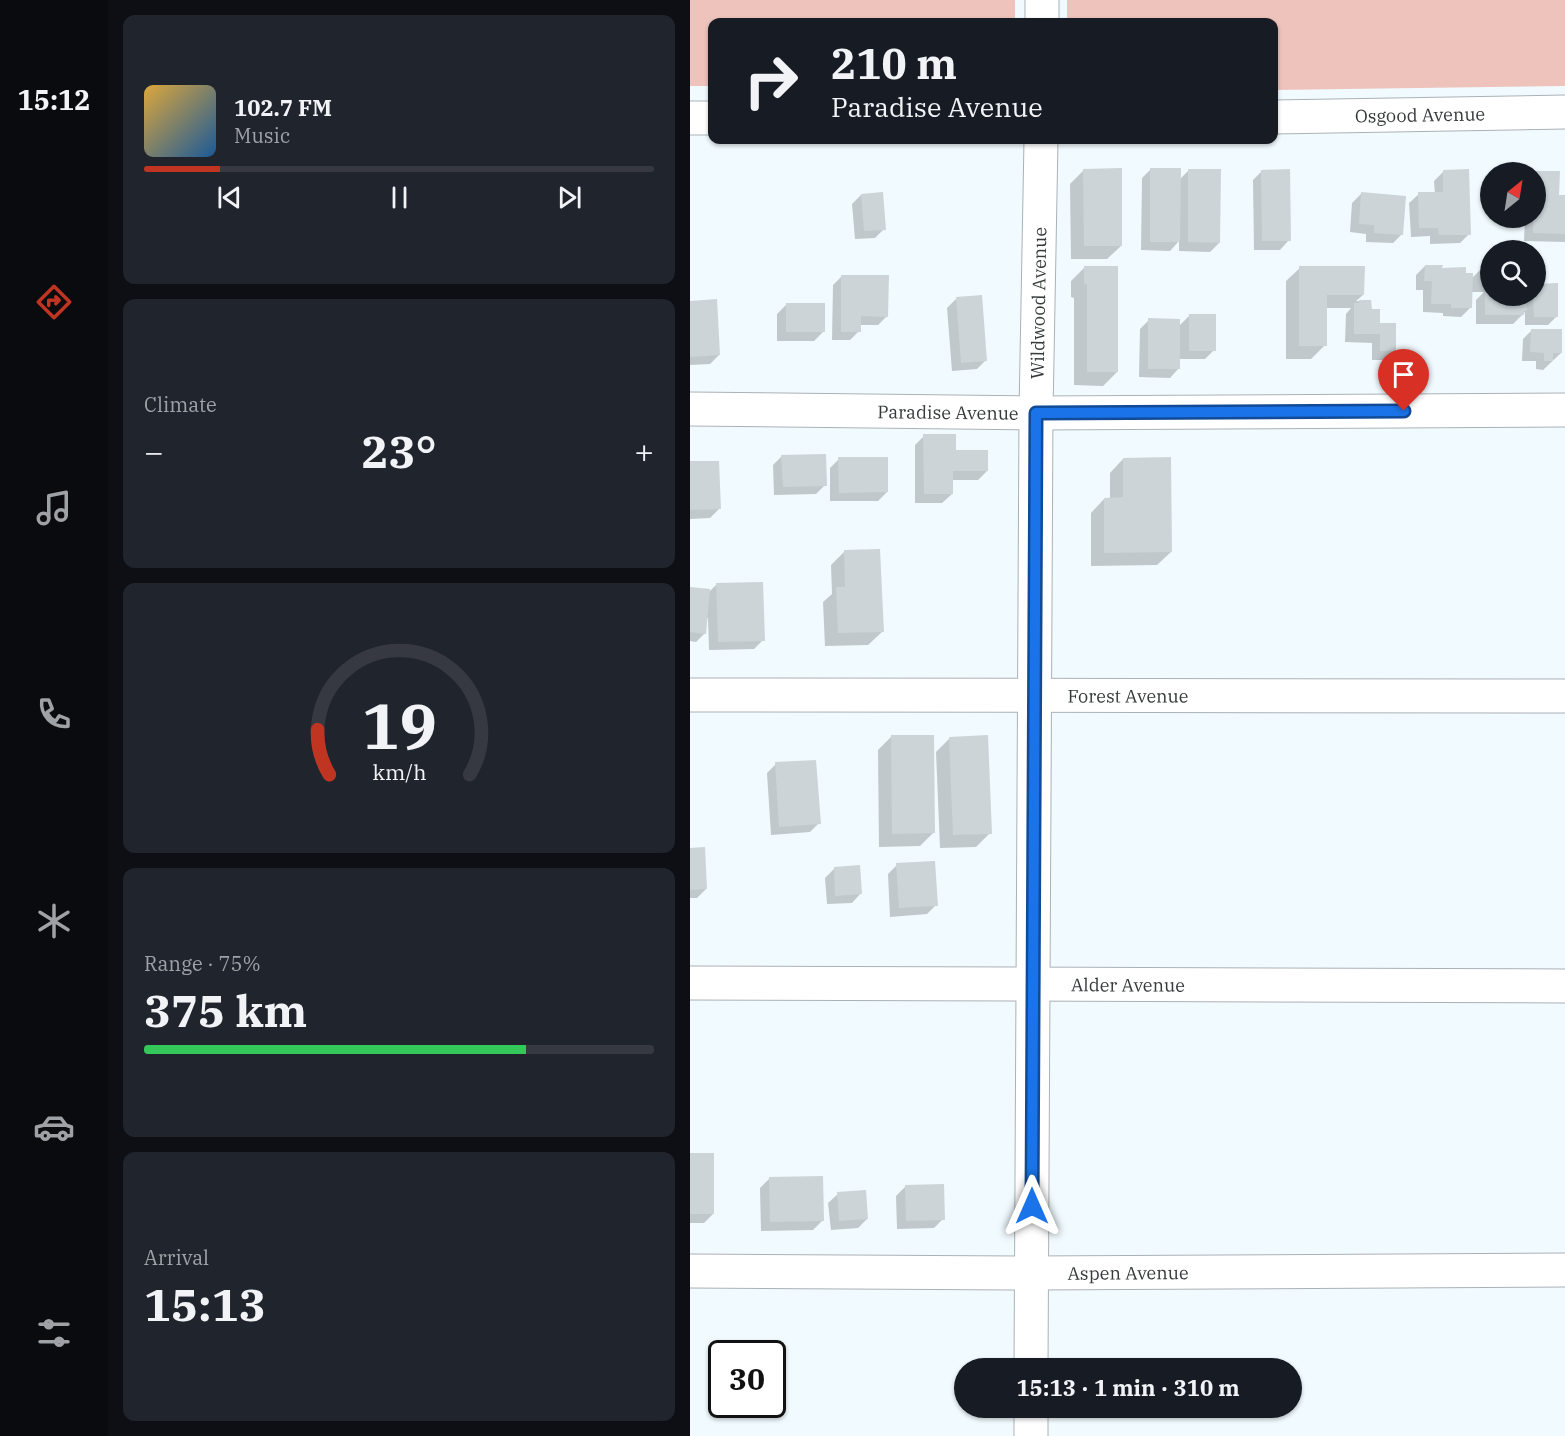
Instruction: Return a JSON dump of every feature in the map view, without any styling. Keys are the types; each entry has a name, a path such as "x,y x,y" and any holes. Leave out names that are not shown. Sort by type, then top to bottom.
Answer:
{"street":[{"path":"1042,0 1042,18"},
{"name":"Osgood Avenue","path":"1278,117 1565,112"},
{"path":"690,118 708,118"},
{"name":"Wildwood Avenue","path":"1031,1358 1036,413 1041,144"},
{"name":"Paradise Avenue","path":"690,409 1036,413 1565,410"},
{"name":"Forest Avenue","path":"690,695 1565,696"},
{"name":"Alder Avenue","path":"690,983 1565,986"},
{"name":"Aspen Avenue","path":"690,1271 1031,1273 1565,1270"},
{"path":"1031,1418 1031,1436"}],"shaded area":[{"path":"690,0 1015,0 1015,18 708,18 708,86 690,86"},
{"path":"1067,0 1565,0 1565,86 1278,90 1278,18 1067,18"}],"building":[{"path":"1122,168 1122,246 1084,246 1083,169"},
{"path":"1150,168 1181,168 1180,242 1150,242"},
{"path":"1188,169 1221,169 1220,243 1188,242"},
{"path":"1290,169 1291,241 1262,241 1261,170"},
{"path":"1469,169 1471,235 1439,235 1438,228 1419,228 1418,192 1443,192 1443,170"},
{"path":"1546,171 1560,171 1559,195 1565,195 1565,234 1533,233 1533,228 1546,228"},
{"path":"883,192 886,230 864,231 861,194"},
{"path":"1361,192 1406,196 1403,235 1374,233 1374,225 1359,224"},
{"path":"1425,265 1443,265 1442,268 1466,267 1466,273 1473,273 1472,308 1451,308 1451,304 1431,304 1432,281 1424,281"},
{"path":"1084,266 1118,266 1118,372 1087,372 1087,284 1084,284"},
{"path":"1299,266 1365,266 1364,295 1327,295 1327,346 1299,346"},
{"path":"841,275 889,275 888,317 861,316 861,332 841,332"},
{"path":"1558,283 1558,317 1534,317 1533,306 1546,306 1546,284"},
{"path":"982,295 987,361 961,363 956,297"},
{"path":"717,299 720,355 690,357 690,301"},
{"path":"1359,300 1371,300 1372,309 1380,309 1380,323 1396,323 1396,351 1380,351 1380,334 1354,334 1354,303 1359,303"},
{"path":"786,303 825,303 825,332 786,332"},
{"path":"1485,306 1527,306 1524,315 1485,315"},
{"path":"1189,314 1216,314 1216,351 1189,351"},
{"path":"1148,318 1180,319 1180,369 1148,369"},
{"path":"1531,329 1562,329 1562,353 1553,353 1553,361 1544,361 1544,353 1530,352"},
{"path":"923,434 956,434 956,450 988,450 988,471 953,471 953,494 924,494"},
{"path":"826,454 827,486 783,487 781,455"},
{"path":"838,457 888,457 888,492 839,493"},
{"path":"1171,457 1172,552 1104,553 1104,498 1123,497 1123,458"},
{"path":"690,461 719,461 721,509 690,510"},
{"path":"880,549 884,632 838,633 836,587 845,587 844,550"},
{"path":"763,582 765,641 718,642 716,583"},
{"path":"690,587 710,589 706,634 690,632"},
{"path":"891,735 934,735 935,833 892,834"},
{"path":"988,735 992,834 953,835 949,737"},
{"path":"816,760 821,824 779,827 775,762"},
{"path":"705,847 707,889 690,890 690,848"},
{"path":"935,861 938,906 899,908 896,863"},
{"path":"860,865 862,894 835,896 834,867"},
{"path":"690,1153 714,1153 714,1214 690,1214"},
{"path":"823,1176 824,1221 770,1222 769,1177"},
{"path":"944,1184 945,1220 906,1221 905,1185"},
{"path":"866,1190 868,1219 839,1221 837,1192"}],"route":[{"path":"1032,1206 1036,413 1404,411"}]}
